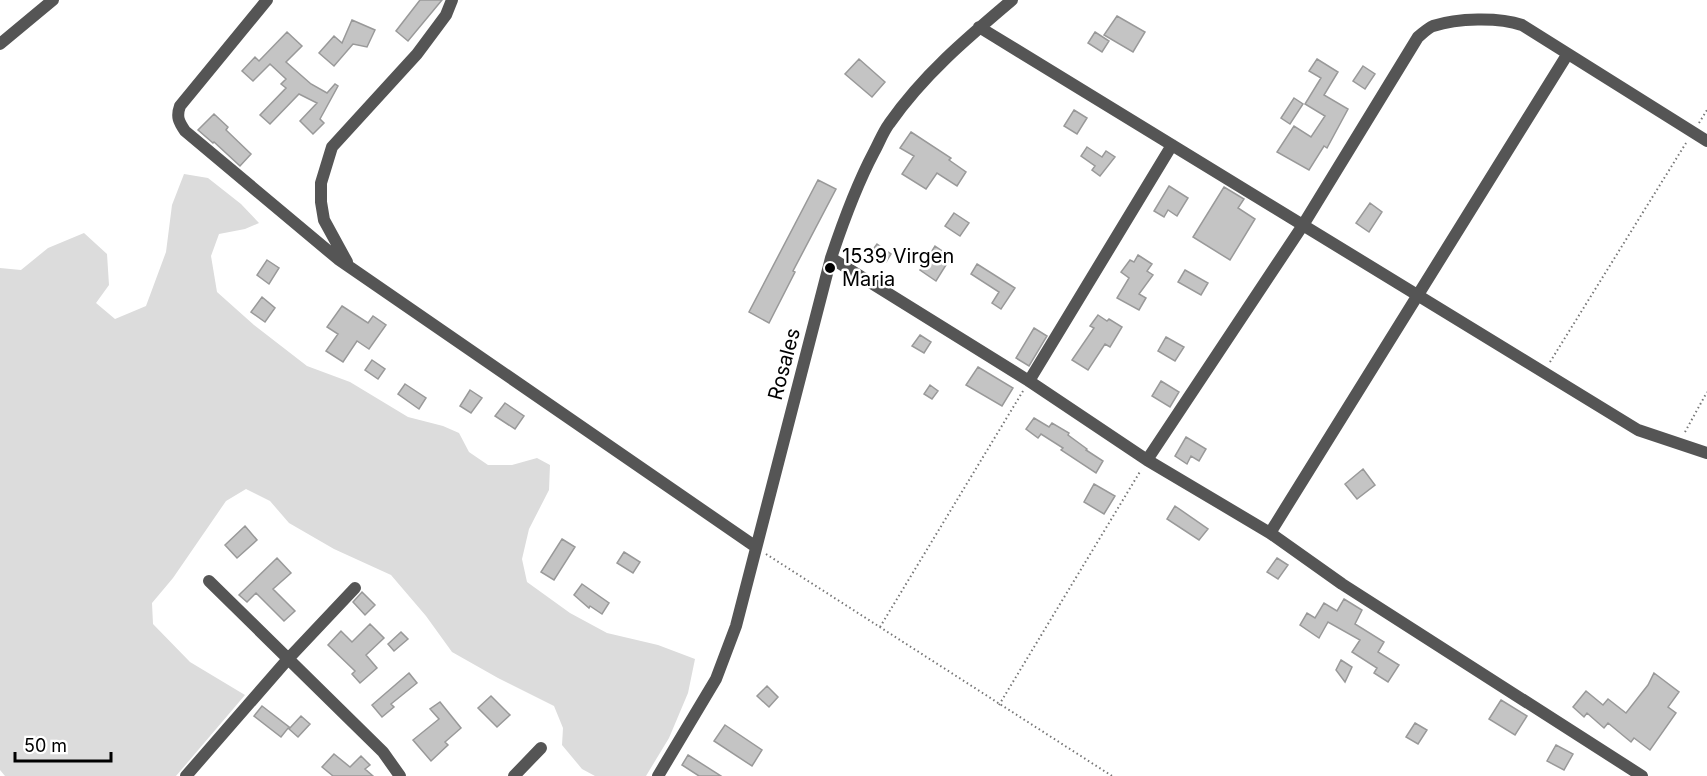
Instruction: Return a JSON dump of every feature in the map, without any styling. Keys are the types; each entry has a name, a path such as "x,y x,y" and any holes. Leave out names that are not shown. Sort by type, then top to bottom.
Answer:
{"street":[{"path":"0,44 52,0"},
{"path":"267,0 185,99 177,114 179,123 185,131 350,267 756,547"},
{"path":"350,267 328,228 321,202 321,183 332,147 417,54 446,15 453,0"},
{"name":"Rosales","path":"658,776 716,679 736,626 831,258 847,211 888,125 947,55 1012,0"},
{"path":"1148,460 1303,225 1418,37 1431,26 1496,19 1522,25 1707,141"},
{"path":"979,27 1638,430 1707,453"},
{"path":"1270,533 1567,55"},
{"path":"1029,381 1172,145"},
{"path":"831,258 1029,381 1148,460 1270,533 1342,584 1642,776"},
{"path":"209,581 383,752 398,774"},
{"path":"186,776 288,659 355,588"},
{"path":"514,776 541,748"}],"path":[{"path":"1544,373 1707,110"},
{"path":"880,627 1029,381"},
{"path":"1677,444 1707,392"},
{"path":"999,705 1148,460"},
{"path":"756,547 1112,776"}],"shaded area":[{"path":"184,174 208,178 241,204 259,223 245,229 219,234 211,256 217,292 254,325 307,366 350,382 408,417 443,426 459,433 469,452 488,465 512,465 537,458 550,465 549,490 529,529 522,559 527,582 570,613 607,633 658,645 695,659 688,693 669,738 646,776 595,776 582,769 562,745 563,728 554,706 452,652 426,616 391,575 334,549 289,523 270,501 246,489 226,501 173,578 152,603 153,624 190,662 245,695 176,776 5,776 0,770 0,268 21,270 48,248 84,233 107,254 109,285 96,303 115,319 146,306 166,252 172,205"}],"building":[{"path":"420,0 442,0 408,41 396,31"},
{"path":"1117,16 1145,32 1133,52 1104,35"},
{"path":"352,20 375,30 367,47 353,44 334,66 319,53 334,36 342,43"},
{"path":"287,32 302,46 286,62 311,84 327,93 335,84 338,86 320,119 324,123 313,134 300,121 317,103 299,94 270,124 260,115 286,88 281,84 286,79 270,64 253,81 242,71 255,57 259,61"},
{"path":"1095,32 1109,41 1102,52 1088,43"},
{"path":"859,59 885,82 872,97 845,74"},
{"path":"1317,59 1338,72 1324,95 1348,109 1327,148 1324,146 1309,170 1277,152 1294,126 1311,137 1325,116 1305,104 1321,78 1309,71"},
{"path":"1363,66 1375,74 1365,89 1353,81"},
{"path":"1294,98 1303,104 1290,124 1281,118"},
{"path":"1074,110 1087,118 1077,134 1064,126"},
{"path":"214,114 228,127 226,130 251,154 240,166 198,130"},
{"path":"911,132 951,158 949,160 966,172 957,186 937,173 926,189 902,174 914,156 900,148"},
{"path":"1087,147 1102,157 1106,151 1115,157 1100,176 1092,170 1095,166 1081,156"},
{"path":"818,180 836,189 769,323 749,312"},
{"path":"1169,186 1188,198 1177,216 1168,210 1164,217 1154,211"},
{"path":"1224,187 1244,199 1238,208 1255,219 1230,260 1193,237"},
{"path":"1370,203 1382,212 1369,232 1356,223"},
{"path":"954,213 969,223 960,236 945,226"},
{"path":"877,244 891,254 886,262 871,252"},
{"path":"935,246 951,257 936,281 920,270"},
{"path":"1138,255 1152,264 1147,271 1153,275 1139,294 1146,298 1139,310 1117,298 1129,278 1121,272 1130,260 1134,262"},
{"path":"267,260 279,268 269,284 257,275"},
{"path":"977,264 1015,288 1001,309 992,303 999,292 971,274"},
{"path":"1185,270 1208,283 1201,295 1178,282"},
{"path":"262,297 275,308 265,322 251,312"},
{"path":"342,306 368,323 373,316 386,325 369,349 357,341 343,362 326,351 338,334 327,327"},
{"path":"1098,315 1122,327 1110,347 1105,344 1088,370 1072,360 1094,328 1090,326"},
{"path":"1034,328 1047,336 1029,366 1016,358"},
{"path":"920,335 931,342 924,353 912,346"},
{"path":"1166,337 1184,347 1175,361 1158,351"},
{"path":"372,360 385,369 378,379 365,370"},
{"path":"978,367 1013,388 1002,406 966,385"},
{"path":"1161,381 1179,392 1170,407 1152,396"},
{"path":"405,384 426,398 419,409 398,394"},
{"path":"930,385 938,391 932,399 924,394"},
{"path":"470,390 482,398 471,413 460,406"},
{"path":"505,403 524,416 515,429 495,416"},
{"path":"1034,418 1049,427 1052,423 1069,433 1068,435 1086,450 1103,461 1096,473 1041,434 1038,438 1026,429"},
{"path":"1186,437 1206,449 1199,461 1191,456 1187,464 1175,456"},
{"path":"1363,469 1375,485 1357,499 1345,484"},
{"path":"1094,484 1115,496 1104,514 1084,502"},
{"path":"1175,506 1208,529 1199,540 1167,519"},
{"path":"245,526 257,540 237,558 225,545"},
{"path":"562,539 575,547 554,580 541,572"},
{"path":"624,552 640,562 633,573 617,563"},
{"path":"277,558 291,573 273,589 295,611 284,621 256,593 247,602 239,595"},
{"path":"1277,558 1288,565 1278,579 1267,572"},
{"path":"582,584 609,603 602,614 590,606 589,608 574,595"},
{"path":"362,592 375,605 365,615 353,602"},
{"path":"1344,599 1362,610 1355,624 1384,642 1378,652 1399,665 1388,682 1374,673 1377,668 1352,652 1360,640 1328,622 1319,638 1300,625 1307,613 1315,618 1324,603 1337,611"},
{"path":"370,624 384,638 366,655 377,668 360,683 352,674 355,671 328,645 341,631 352,642"},
{"path":"401,632 408,639 394,651 388,644"},
{"path":"1341,660 1352,667 1345,682 1336,670"},
{"path":"409,673 417,683 391,704 394,707 382,717 372,705"},
{"path":"1654,673 1679,692 1668,707 1676,713 1650,750 1634,738 1631,742 1608,723 1604,728 1587,713 1584,717 1573,707 1586,691 1603,705 1608,699 1626,713 1648,685"},
{"path":"767,686 778,697 769,707 757,696"},
{"path":"491,696 510,715 497,727 478,708"},
{"path":"1501,700 1527,716 1515,735 1489,719"},
{"path":"440,702 461,728 445,742 448,745 431,761 413,740 439,719 430,709"},
{"path":"262,706 289,727 281,737 254,716"},
{"path":"301,716 310,724 298,737 289,729"},
{"path":"1415,723 1427,730 1418,744 1406,737"},
{"path":"725,725 762,750 752,766 714,741"},
{"path":"1556,745 1573,754 1564,770 1547,761"},
{"path":"334,754 350,767 361,756 370,765 365,769 373,776 333,776 322,767"},
{"path":"688,755 721,776 699,776 682,765"}],"place":[{"name":"1539 Virgen Maria","path":"830,268"}]}
